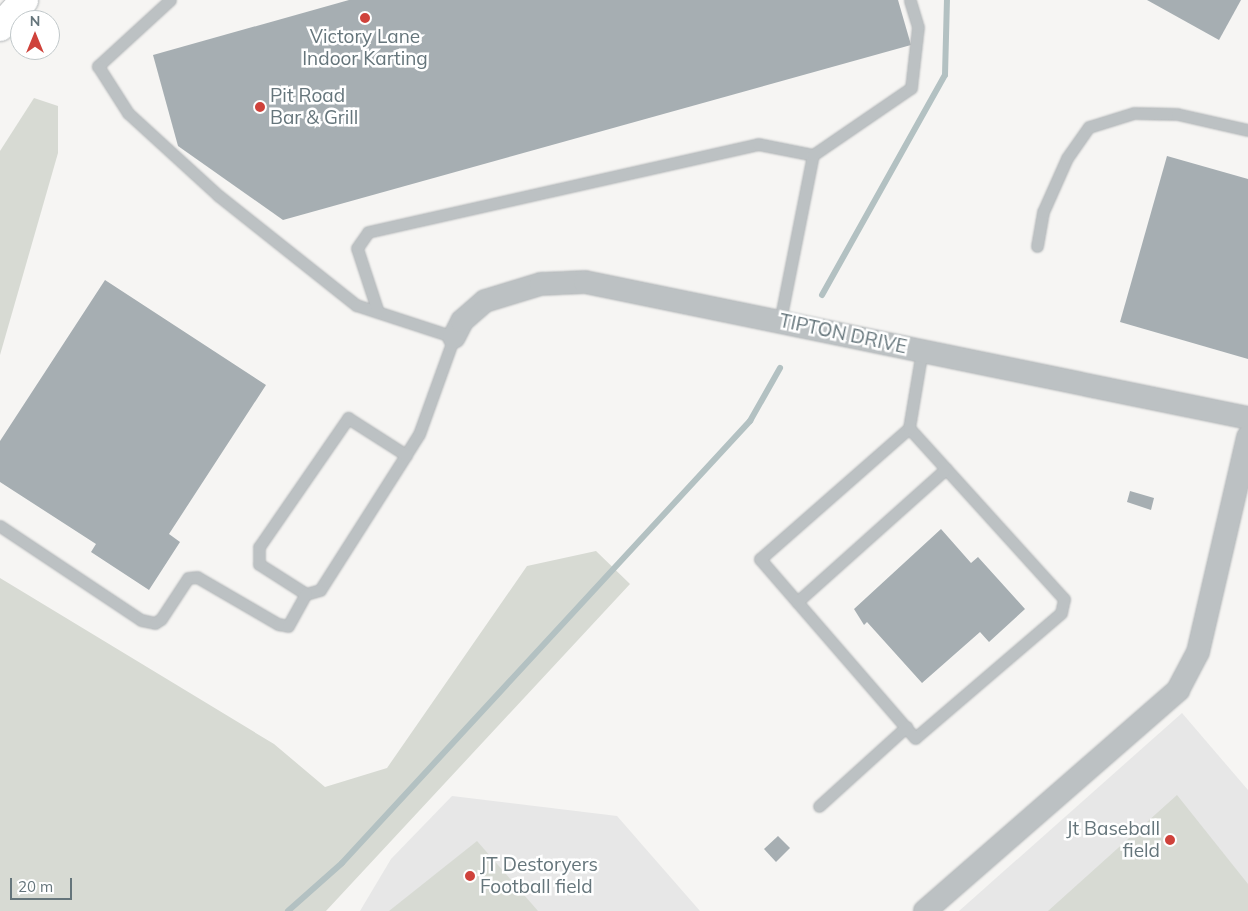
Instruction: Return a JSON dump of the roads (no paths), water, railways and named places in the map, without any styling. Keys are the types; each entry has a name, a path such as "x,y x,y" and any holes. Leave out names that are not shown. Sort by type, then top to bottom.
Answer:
{"highway":[{"path":"0,27 24,0"}],"street":[{"name":"TIPTON DRIVE","path":"454,337 462,321 485,301 561,282 609,285 1248,418"},
{"path":"925,911 1178,690 1198,652 1248,438"}],"lane":[{"path":"0,526 141,620 161,619 188,578 197,577 278,624 288,626 306,594 320,590 419,434 454,337 356,305 220,196 128,113 98,66 170,0"},
{"path":"780,321 813,155 911,88 918,28 910,0"},
{"path":"1037,246 1044,212 1067,158 1089,127 1134,113 1177,114 1248,130"},
{"path":"378,312 370,282 357,248 368,232 758,144 813,155"},
{"path":"909,428 1064,599 1061,613 915,738 760,559 909,428 922,350"},
{"path":"306,594 259,564 259,547 348,418 406,455"},
{"path":"797,602 946,469"},
{"path":"819,806 906,727"}],"waterway":[{"path":"822,295 945,75 947,0"},
{"path":"288,911 342,863 750,421 780,368"}],"place":[{"name":"Victory Lane Indoor Karting","path":"365,18"},
{"name":"Pit Road Bar & Grill","path":"260,107"},
{"name":"Jt Baseball field","path":"1170,840"},
{"name":"JT Destoryers Football field","path":"470,876"}]}
